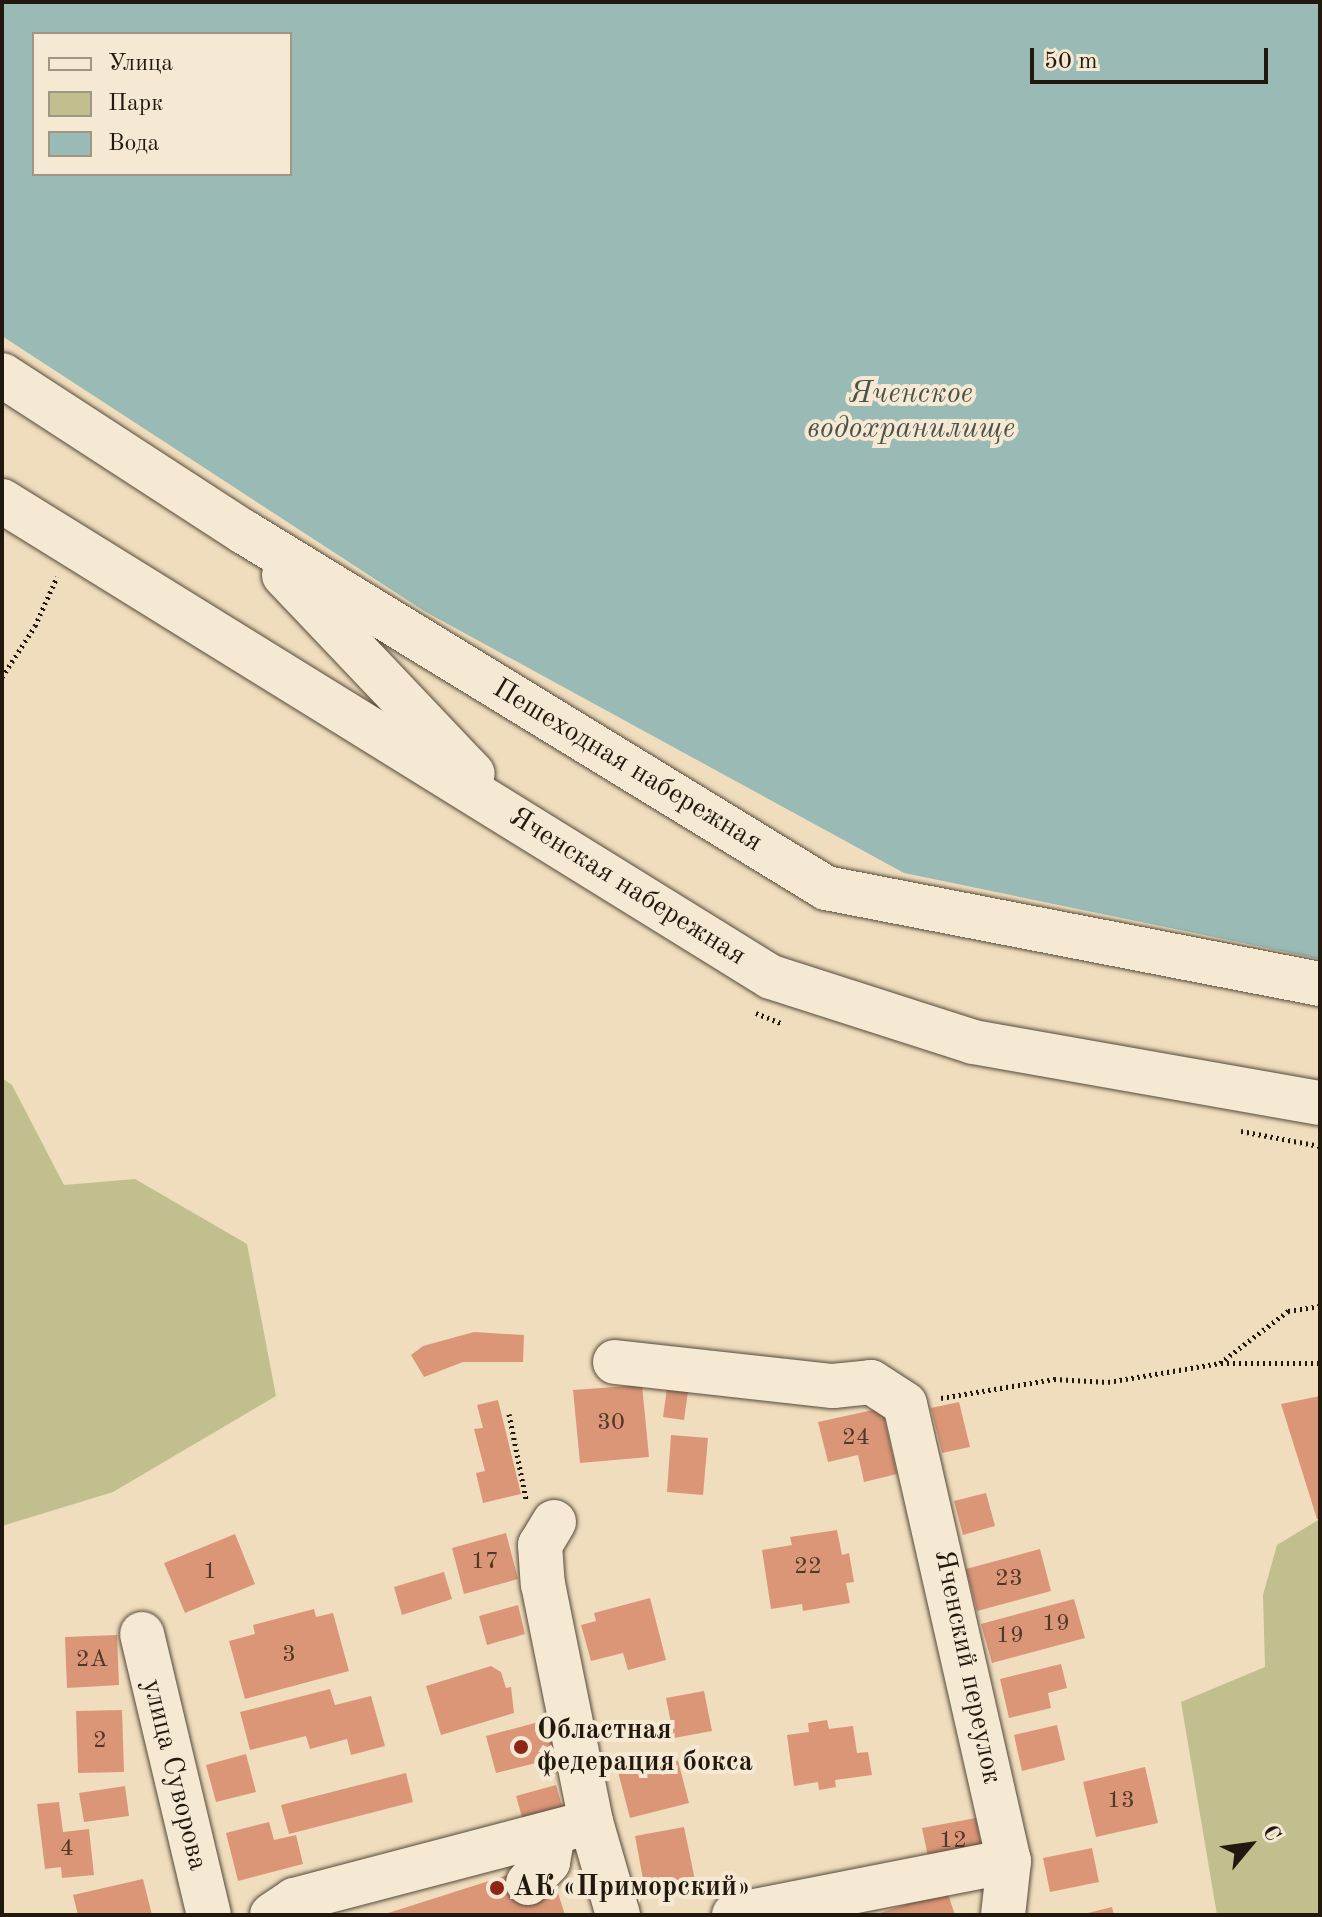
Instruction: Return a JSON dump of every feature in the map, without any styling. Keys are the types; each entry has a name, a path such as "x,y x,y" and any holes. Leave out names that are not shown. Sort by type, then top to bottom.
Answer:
{"street":[{"name":"Пешеходная набережная","path":"2,375 244,532 826,888 1320,984"},
{"name":"Яченская набережная","path":"2,501 771,977 973,1042 1320,1103"},
{"path":"244,532 515,818"},
{"path":"615,1362 833,1386 871,1382 905,1404 912,1419"},
{"name":"Яченский переулок","path":"912,1419 1009,1861 1023,1911"},
{"path":"547,1533 572,1828 618,1915"},
{"name":"улица Суворова","path":"142,1634 209,1915"},
{"path":"528,1883 548,1862 572,1828"},
{"path":"272,1915 294,1900 572,1828"},
{"path":"734,1915 1009,1861"}],"path":[{"path":"2,677 35,626 57,576"},
{"path":"1220,1363 1288,1311 1320,1306"},
{"path":"912,1419 932,1400 1054,1379 1108,1382 1220,1363 1320,1363"},
{"path":"509,1414 547,1533"}],"green space":[{"path":"2,1078 12,1085 64,1185 135,1179 247,1244 276,1396 113,1492 2,1526"},
{"path":"1320,1519 1320,1915 1217,1915 1181,1702 1265,1667 1263,1595 1277,1545"}],"water":[{"name":"Яченское водохранилище","path":"2,2 1320,2 1320,959 904,873 424,611 2,336"}],"building":[{"path":"474,1332 524,1335 523,1362 463,1362 424,1377 411,1355 423,1346"},
{"path":"668,1381 689,1384 684,1420 663,1417"},
{"path":"642,1385 649,1457 580,1463 573,1390"},
{"path":"1320,1396 1320,1519 1317,1519 1281,1404"},
{"path":"498,1400 521,1494 483,1503 476,1473 485,1471 474,1429 483,1428 477,1405"},
{"path":"959,1402 970,1447 942,1453 931,1408"},
{"path":"882,1408 897,1474 864,1482 858,1455 828,1462 818,1422"},
{"path":"671,1435 708,1438 703,1495 667,1492"},
{"path":"986,1493 995,1526 963,1535 954,1501"},
{"path":"837,1530 842,1555 849,1553 854,1582 846,1583 850,1603 803,1611 802,1604 771,1609 762,1550 792,1545 790,1537"},
{"path":"506,1533 518,1579 464,1594 452,1548"},
{"path":"235,1534 255,1584 185,1613 164,1563"},
{"path":"1040,1549 1051,1591 977,1611 966,1569"},
{"path":"444,1572 452,1599 402,1615 394,1587"},
{"path":"650,1598 666,1660 628,1670 623,1653 591,1661 581,1625 596,1621 594,1613"},
{"path":"1074,1599 1085,1638 992,1663 981,1624"},
{"path":"518,1605 525,1634 487,1645 479,1616"},
{"path":"314,1609 316,1617 333,1613 349,1671 245,1699 229,1641 255,1634 253,1625"},
{"path":"117,1635 119,1685 67,1688 65,1637"},
{"path":"1061,1664 1067,1688 1048,1693 1051,1708 1009,1718 1000,1679"},
{"path":"491,1666 501,1672 506,1688 511,1687 514,1713 441,1735 426,1686"},
{"path":"330,1689 335,1705 371,1696 385,1746 351,1755 347,1739 310,1749 306,1736 250,1750 240,1712"},
{"path":"704,1691 712,1731 674,1738 666,1698"},
{"path":"122,1710 124,1772 78,1773 76,1711"},
{"name":"Областная федерация бокса","path":"546,1720 556,1758 496,1773 486,1736"},
{"path":"827,1720 829,1729 853,1726 857,1753 868,1752 872,1775 835,1780 836,1787 819,1790 818,1782 794,1786 787,1735 809,1732 808,1723"},
{"path":"1057,1725 1065,1760 1022,1771 1014,1735"},
{"path":"676,1753 689,1803 630,1818 617,1768"},
{"path":"246,1754 256,1792 216,1802 206,1765"},
{"path":"1145,1767 1158,1823 1096,1837 1083,1782"},
{"path":"406,1773 413,1802 289,1834 281,1805"},
{"path":"556,1785 565,1817 525,1828 516,1796"},
{"path":"125,1786 129,1816 84,1822 79,1793"},
{"path":"59,1802 63,1832 89,1829 94,1875 62,1878 61,1867 45,1869 37,1804"},
{"path":"976,1818 983,1855 930,1866 922,1828"},
{"path":"269,1822 274,1840 296,1835 303,1864 238,1881 226,1833"},
{"path":"684,1827 696,1885 646,1895 635,1836"},
{"path":"1092,1848 1099,1882 1050,1892 1043,1858"},
{"name":"АК «Приморский»","path":"523,1870 533,1901 558,1893 565,1915 382,1915"},
{"path":"143,1879 152,1915 78,1915 73,1895"},
{"path":"947,1891 955,1915 877,1915 877,1914"},
{"path":"1112,1907 1114,1915 1084,1914"}],"place":[{"name":"Областная федерация бокса","path":"521,1747"},
{"name":"АК «Приморский»","path":"497,1888"}]}
